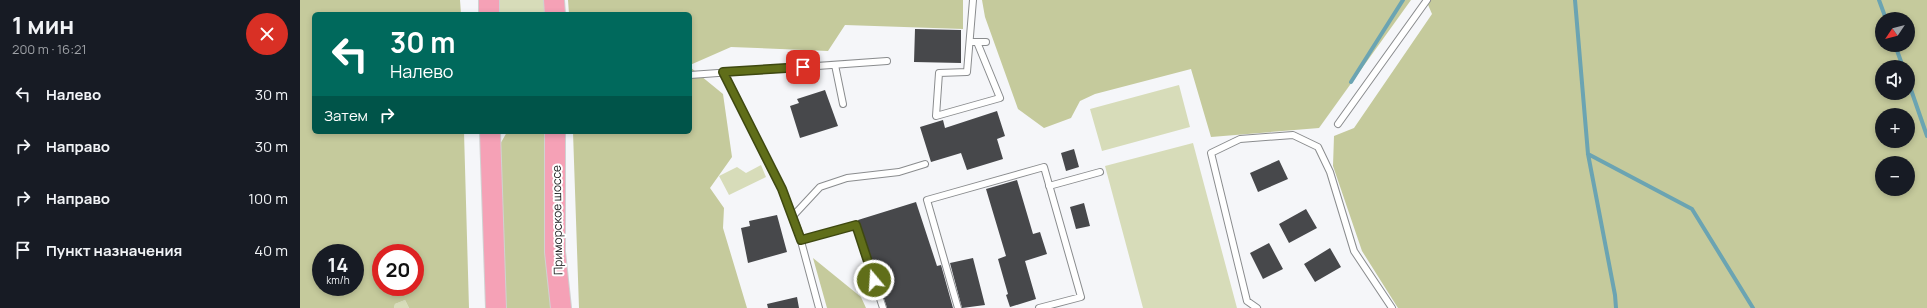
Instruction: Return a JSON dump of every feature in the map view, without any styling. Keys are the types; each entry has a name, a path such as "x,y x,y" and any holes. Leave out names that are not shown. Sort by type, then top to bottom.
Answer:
{"main road":[{"path":"489,0 489,12"},
{"path":"554,0 555,12"},
{"path":"490,134 496,308"},
{"name":"Приморское шоссе","path":"555,134 555,252 561,308"}],"lane":[{"path":"973,0 974,42 967,72 939,73 936,116 1000,98 974,42"},
{"path":"1338,124 1427,0"},
{"path":"974,42 986,42"},
{"path":"692,74 887,61"},
{"path":"835,65 843,104"},
{"path":"723,72 782,189 801,240 820,308"},
{"path":"1256,308 1247,301 1211,154 1240,139 1293,135 1318,147 1330,172 1354,251 1392,308"},
{"path":"793,216 820,188 847,178 899,172 925,164"},
{"path":"958,308 927,200 1044,167 1081,297 1039,308"},
{"path":"1049,186 1100,172"},
{"path":"801,240 856,225 883,308"}],"green space":[{"path":"300,0 460,0 461,12 312,12 312,134 464,134 469,308 409,308 405,300 395,304 394,308 300,308"},
{"path":"498,0 544,0 545,12 498,12"},
{"path":"568,0 963,0 963,29 845,25 828,51 731,47 692,64 692,12 569,12"},
{"path":"982,0 1411,0 1319,128 1211,137 1191,69 1095,94 1080,101 1071,118 1044,128 1018,109 985,17"},
{"path":"1426,0 1927,0 1927,308 1398,308 1362,251 1333,166 1334,136 1354,128 1432,14"},
{"path":"692,69 723,94 732,157 710,188 724,208 723,228 747,308 579,308 573,134 692,134"},
{"path":"1179,85 1190,127 1102,151 1090,109"},
{"path":"506,134 548,134 555,308 506,308 499,146"},
{"path":"1193,143 1237,308 1143,308 1105,166"},
{"path":"761,165 766,177 729,195 719,176 737,167 746,173"},
{"path":"813,258 861,297 866,308 827,308"},
{"path":"405,300 409,308 394,308 395,304"}],"building":[{"path":"915,29 961,30 961,63 914,62"},
{"path":"825,90 838,126 800,138 790,106 799,103 797,99"},
{"path":"997,111 1005,136 997,139 1003,159 967,170 961,153 931,162 920,127 943,120 945,128"},
{"path":"1074,149 1079,167 1066,171 1061,153"},
{"path":"1279,160 1288,179 1258,192 1250,173"},
{"path":"1017,180 1033,234 1040,232 1047,254 1025,261 1036,299 1010,307 1006,295 1008,294 998,259 1006,256 986,189"},
{"path":"916,202 937,266 941,265 953,308 887,308 858,220"},
{"path":"1084,203 1090,226 1076,229 1070,207"},
{"path":"1306,209 1317,228 1289,243 1279,224"},
{"path":"777,215 787,252 748,263 741,228 750,226 749,221"},
{"path":"1269,243 1283,269 1263,279 1250,253"},
{"path":"1330,248 1341,267 1315,282 1304,264"},
{"path":"973,258 985,305 962,308 950,263"},
{"path":"797,297 799,308 768,308 767,304"}],"waterway":[{"path":"1351,82 1403,0"},
{"path":"1575,0 1588,154 1615,295 1616,308"},
{"path":"1879,0 1883,12"},
{"path":"1898,52 1900,60"},
{"path":"1915,100 1927,136"},
{"path":"1588,154 1692,209 1753,308"}],"route":[{"path":"803,67 723,72 782,189 801,240 856,225 874,280"}]}
